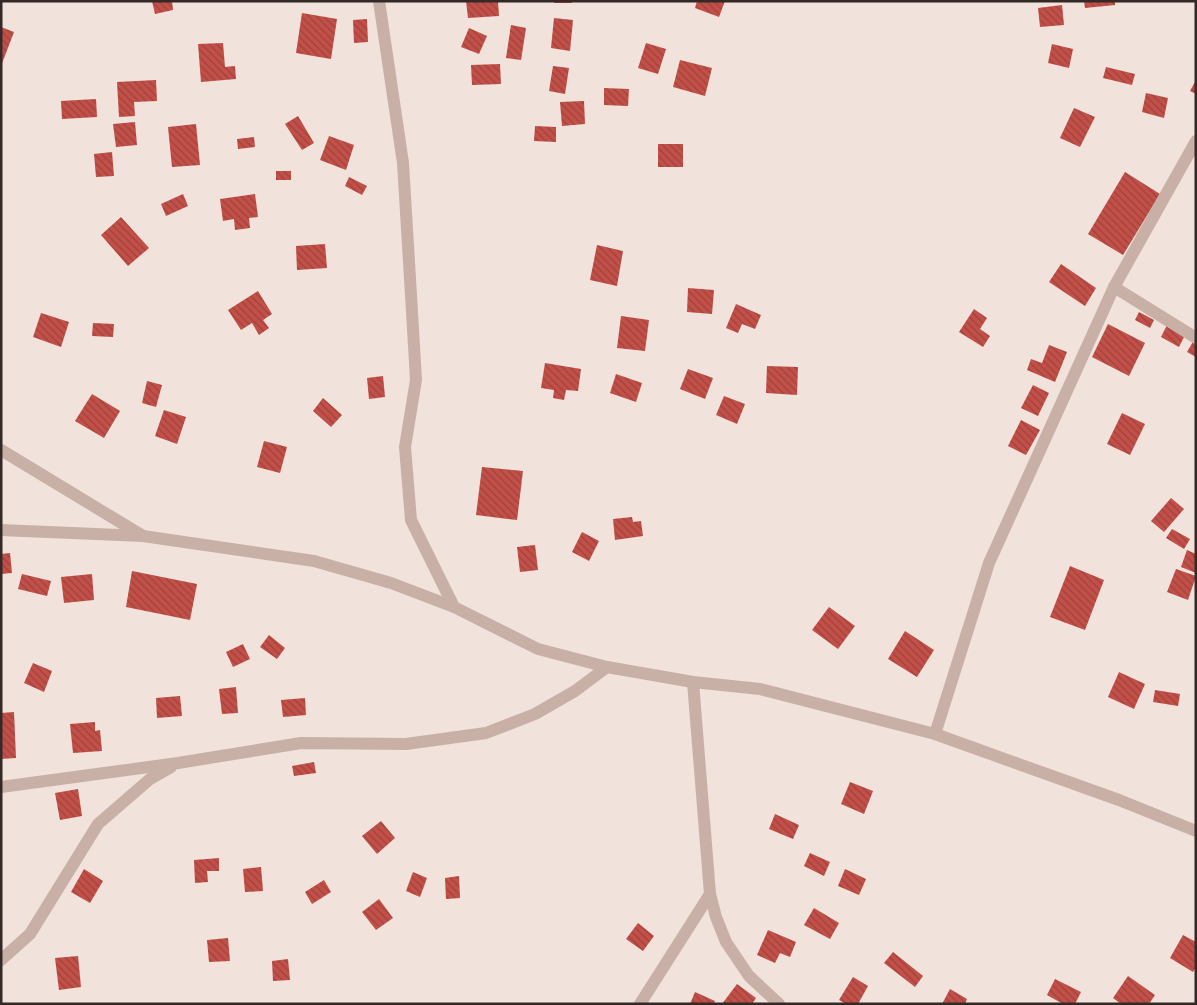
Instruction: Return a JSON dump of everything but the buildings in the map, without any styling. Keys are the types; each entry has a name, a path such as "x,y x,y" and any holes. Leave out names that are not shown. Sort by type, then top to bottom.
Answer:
{"street":[{"path":"379,1 403,163 416,380 405,447 411,520 454,607"},
{"path":"935,734 989,563 1114,287 1196,141"},
{"path":"1114,287 1196,338"},
{"path":"1,450 143,536"},
{"path":"1,530 143,536 314,561 391,583 454,607 538,648 607,667 693,682 760,689 935,734 1119,800 1196,832"},
{"path":"1,787 178,763 302,743 406,744 486,733 535,714 576,691 607,667"},
{"path":"693,682 710,894 716,917 726,942 749,976 779,1004"},
{"path":"1,960 30,934 98,824 150,779 178,763"},
{"path":"640,1004 710,894"}]}
